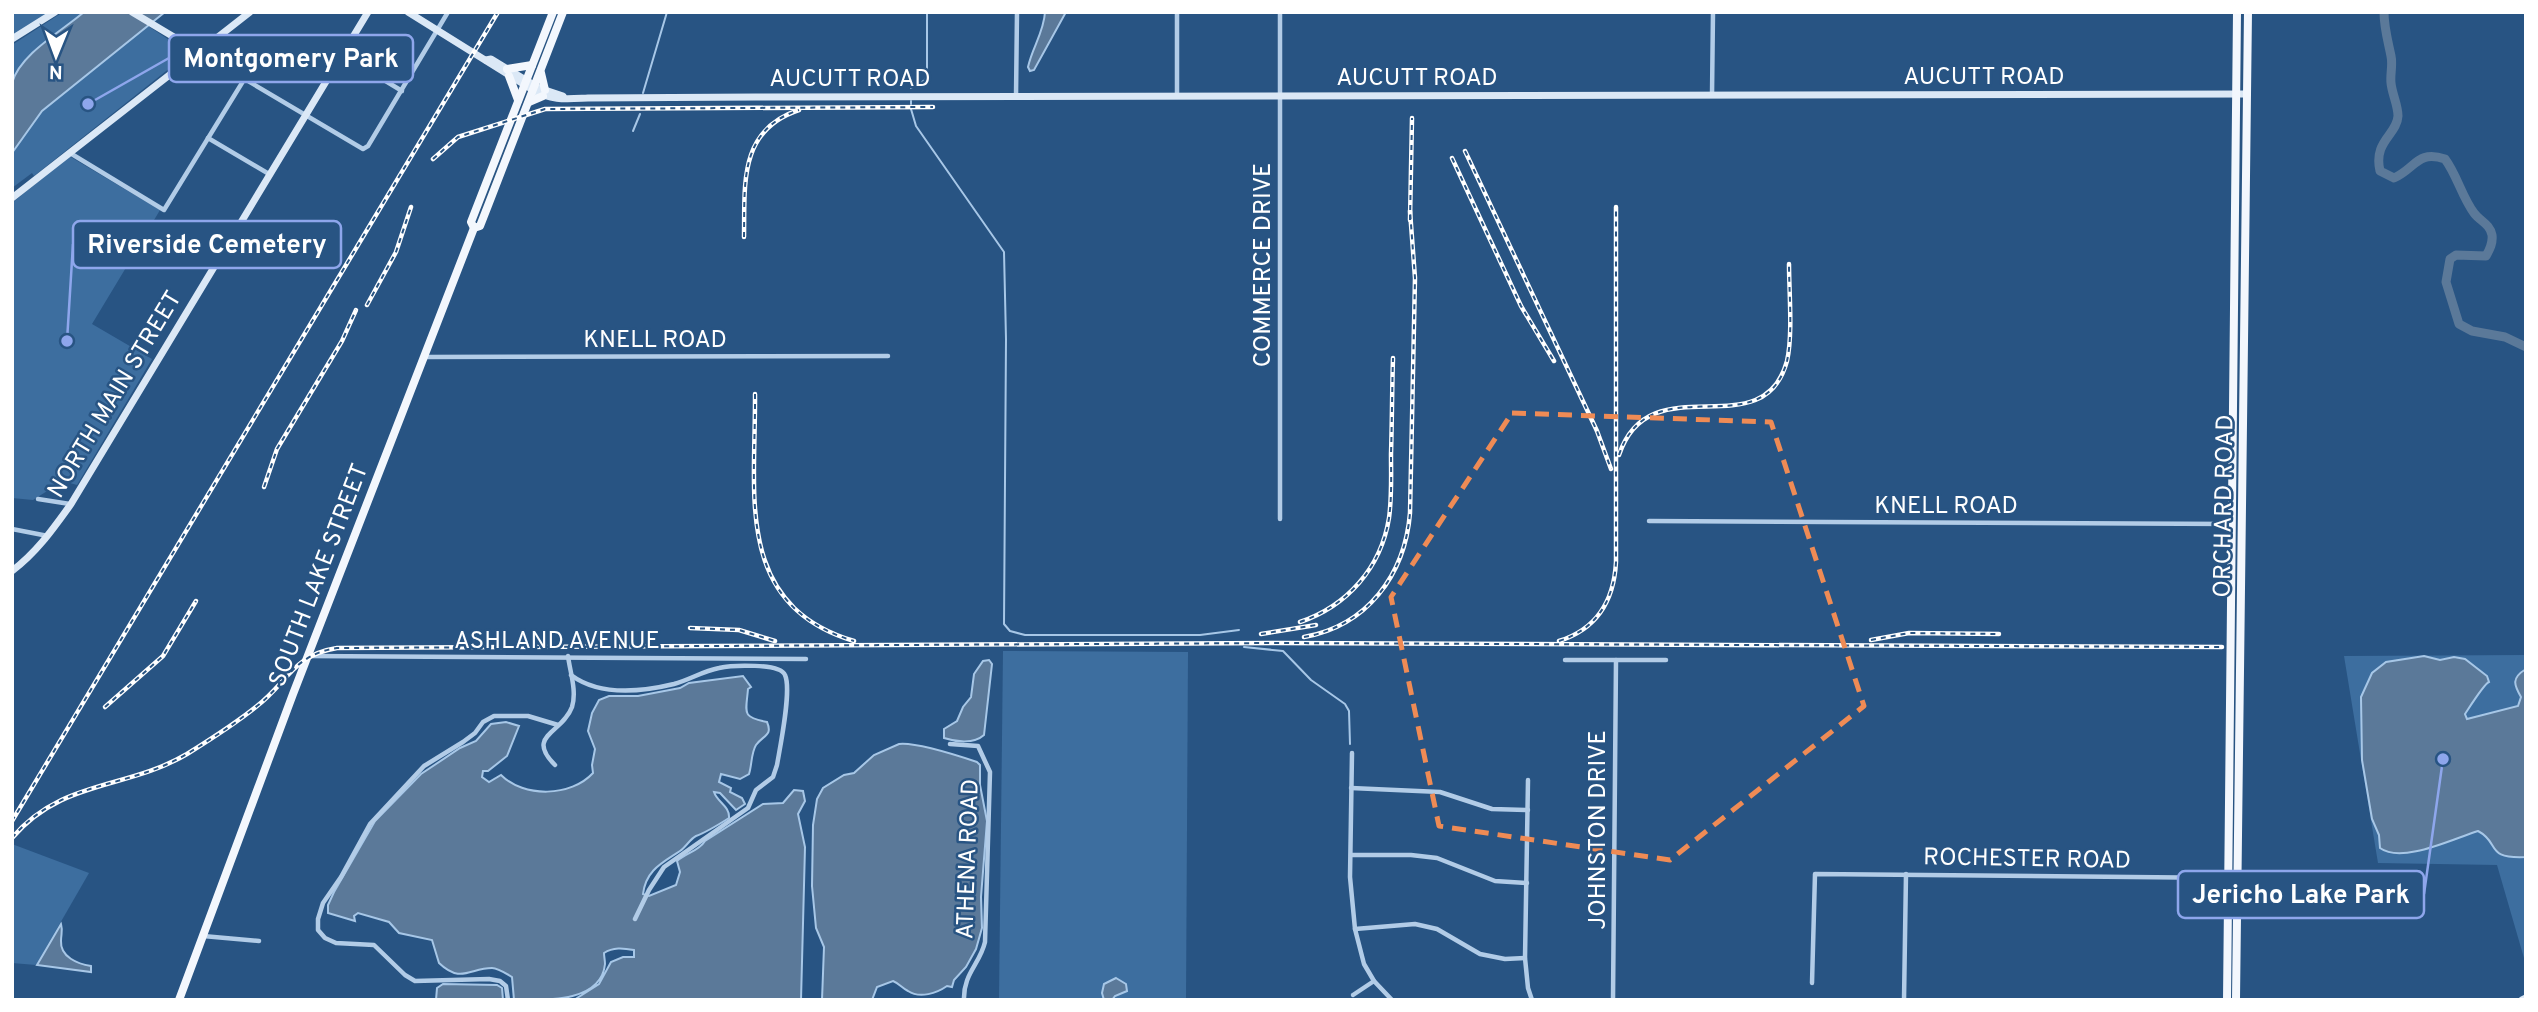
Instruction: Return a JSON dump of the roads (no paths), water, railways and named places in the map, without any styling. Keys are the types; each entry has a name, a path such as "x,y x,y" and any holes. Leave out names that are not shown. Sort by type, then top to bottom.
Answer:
{"main road":[{"name":"SOUTH LAKE STREET","path":"179,1000 307,656 474,228 471,222 553,12"},
{"name":"SOUTH LAKE STREET","path":"474,228 480,226 563,12"},
{"name":"ORCHARD ROAD","path":"2227,1000 2237,12"},
{"name":"ORCHARD ROAD","path":"2236,1000 2248,12"},
{"path":"519,100 508,73 532,65"},
{"path":"528,102 544,93 541,69"}],"street":[{"path":"12,39 55,12"},
{"path":"132,12 363,149 368,146 448,12"},
{"path":"12,198 250,12"},
{"name":"NORTH MAIN STREET","path":"12,571 28,559 49,536 71,504 368,12"},
{"name":"AUCUTT ROAD","path":"408,12 466,45 488,64 534,88 544,93 577,98 2246,94"},
{"path":"1016,96 1017,12"},
{"path":"1177,12 1177,97"},
{"name":"COMMERCE DRIVE","path":"1280,12 1280,519"},
{"path":"1712,96 1713,12"},
{"path":"69,152 164,209 245,78 256,55"},
{"path":"342,55 402,91"},
{"path":"208,138 269,174"},
{"name":"KNELL ROAD","path":"422,358 888,356"},
{"path":"38,499 71,504"},
{"name":"KNELL ROAD","path":"1649,521 2242,524"},
{"path":"12,529 49,536"},
{"name":"ASHLAND AVENUE","path":"307,656 806,659"},
{"path":"555,765 542,750 543,742 573,705 568,656"},
{"path":"1564,660 1666,660"},
{"name":"JOHNSTON DRIVE","path":"1613,1000 1616,660"},
{"path":"571,675 596,688 621,691 674,684 721,667 775,667 783,671 786,678 774,777 756,790 744,811 664,867 635,919"},
{"path":"508,1000 507,989 500,981 415,981 374,945 336,943 326,939 318,930 318,919 323,903 341,877 370,824 424,766 471,737 483,722 494,716 528,716 558,725"},
{"name":"ATHENA ROAD","path":"950,744 978,746 990,772 985,942 966,980 964,1000"},
{"path":"1352,753 1351,855 1354,929 1360,954 1374,981 1392,1000"},
{"path":"1528,780 1525,958 1532,1000"},
{"path":"1351,788 1440,792 1492,809 1528,810"},
{"path":"1351,855 1437,858 1495,881 1527,883"},
{"name":"ROCHESTER ROAD","path":"1812,983 1815,874 2238,878"},
{"path":"1904,1000 1906,874"},
{"path":"1354,929 1415,924 1437,929 1480,954 1505,959 1525,958"},
{"path":"202,936 259,941"},
{"path":"1353,995 1374,981"}],"waterway":[{"path":"643,93 667,12"},
{"path":"911,88 925,80 927,75 927,12"},
{"path":"2384,12 2392,59 2391,83 2398,116 2397,123 2382,145 2380,171 2394,178 2422,158 2445,159 2470,207 2492,235 2486,256 2456,255 2450,259 2446,282 2459,324 2472,331 2505,337 2526,347"},
{"path":"911,109 916,126 1004,252 1004,624 1010,631 1025,635 1200,635 1239,630"},
{"path":"633,131 640,114"},
{"path":"1244,647 1283,651 1311,680 1345,704 1349,711 1350,744"}],"railway":[{"path":"12,821 498,12"},
{"path":"433,159 458,137 545,109 933,107"},
{"path":"744,237 746,179 755,145 765,131 779,119 799,110"},
{"path":"1410,220 1412,118"},
{"path":"1465,151 1597,431 1611,469"},
{"path":"1452,158 1521,306 1554,361"},
{"path":"367,305 396,252 411,207"},
{"path":"1559,641 1584,629 1593,621 1607,601 1615,576 1616,207"},
{"path":"1304,637 1346,622 1364,609 1391,577 1407,536 1410,513 1415,278 1410,211"},
{"path":"1619,455 1634,428 1655,414 1679,408 1731,405 1755,400 1774,387 1789,351 1789,264"},
{"path":"264,487 277,449 342,341 356,310"},
{"path":"1300,622 1333,606 1359,583 1370,569 1385,536 1391,494 1393,358"},
{"path":"755,394 755,506 760,541 770,573 788,601 815,624 854,641"},
{"path":"105,707 163,656 196,601"},
{"path":"1261,634 1316,625"},
{"path":"690,628 739,630 775,641"},
{"path":"1871,640 1909,633 1999,634"},
{"path":"12,838 31,819 52,805 95,787 164,766 187,754 257,706 301,663 337,648 1276,643 2222,647"}],"place":[{"name":"Montgomery Park","path":"88,104"},
{"name":"Riverside Cemetery","path":"67,341"},
{"name":"Jericho Lake Park","path":"2443,759"}]}
